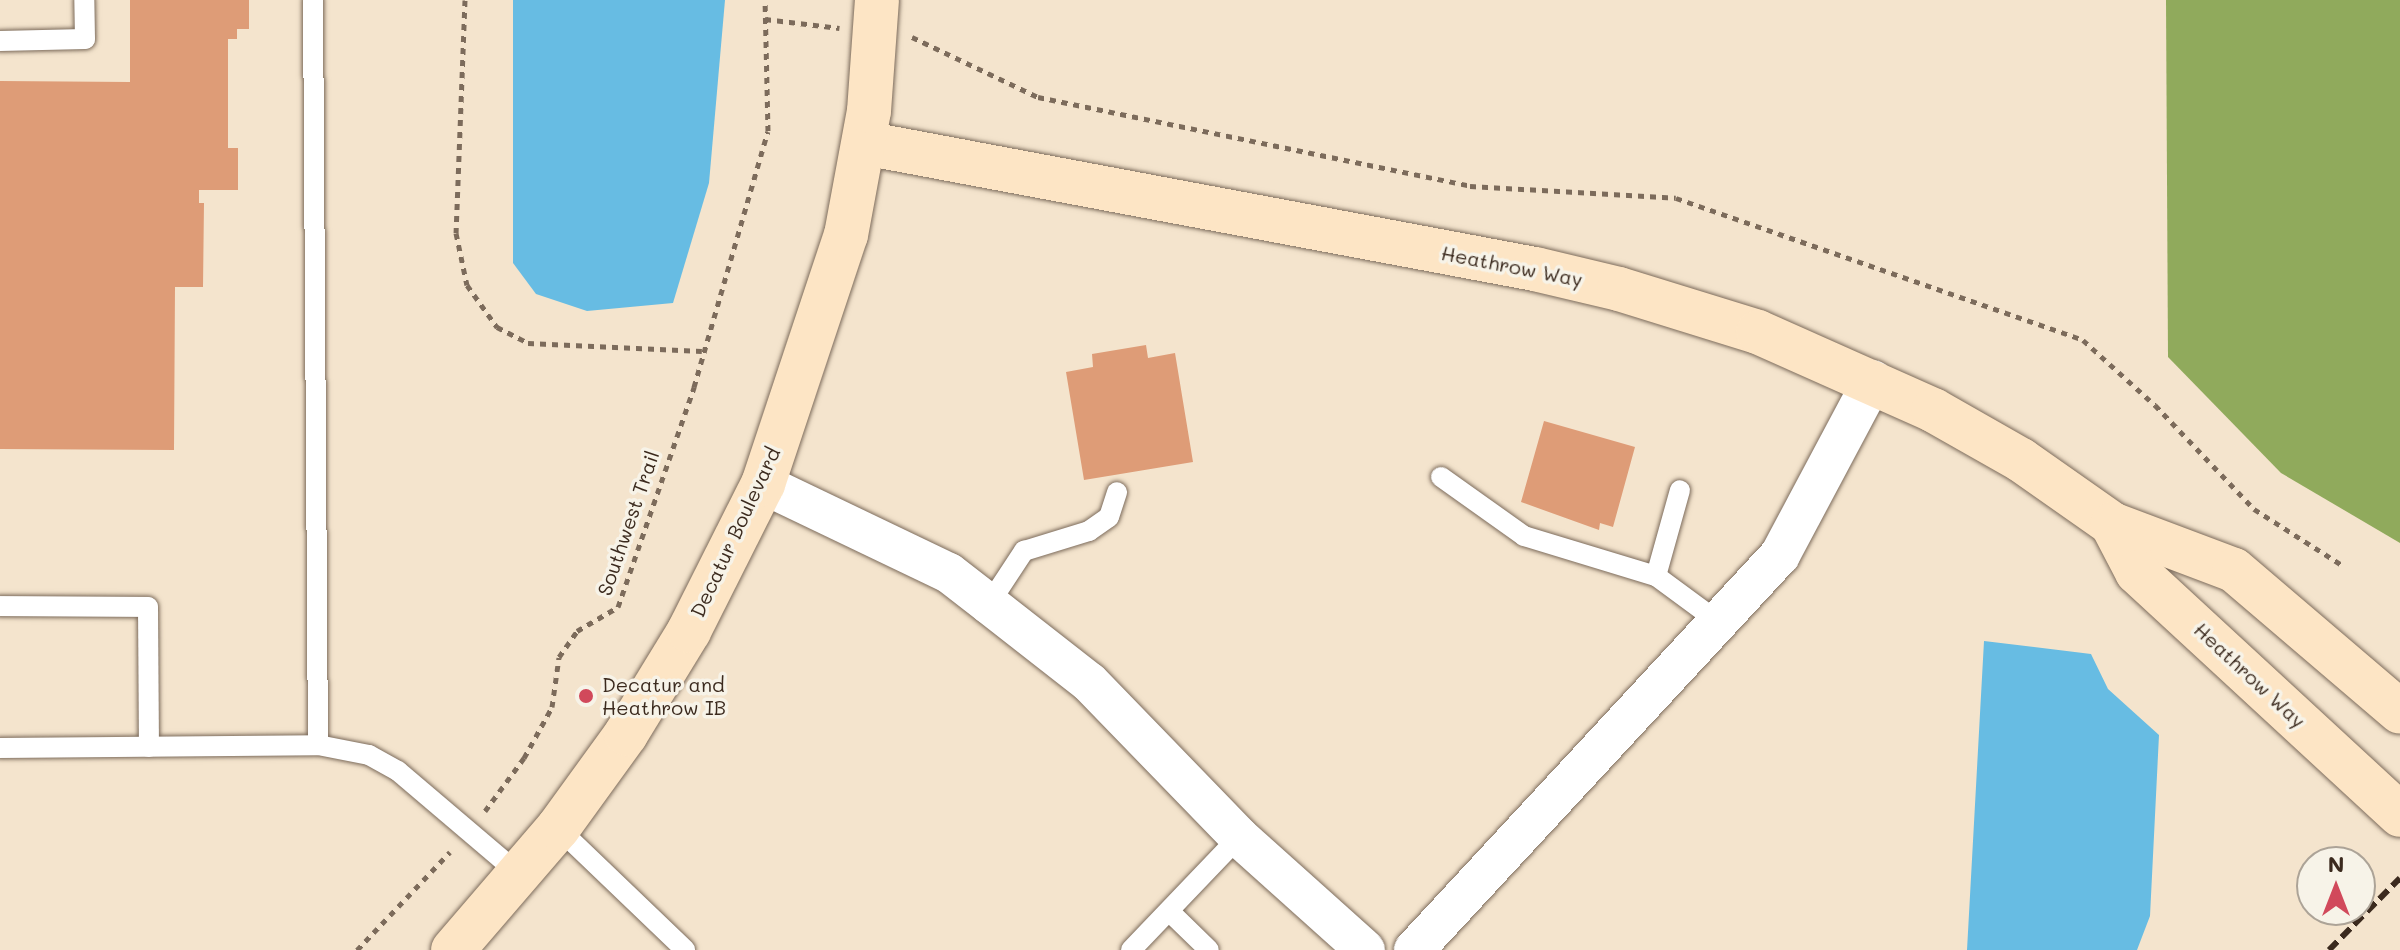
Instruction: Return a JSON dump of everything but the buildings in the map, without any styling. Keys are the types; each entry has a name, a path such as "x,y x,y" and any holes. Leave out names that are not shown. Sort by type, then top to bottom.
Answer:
{"street":[{"name":"Decatur Boulevard","path":"453,950 558,828 669,666 763,484 832,287 864,143 877,0"},
{"name":"Heathrow Way","path":"864,143 1586,280 1721,318 1873,380 2004,449 2112,524 2234,570 2400,712"},
{"path":"1414,950 1721,624 1780,555 1873,380"},
{"path":"763,484 949,573 1089,682 1239,837 1365,950"},
{"name":"Heathrow Way","path":"2112,524 2137,572 2400,815"}],"lane":[{"path":"0,41 85,39 84,0"},
{"path":"313,0 318,745"},
{"path":"1441,477 1524,536 1656,576 1721,624"},
{"path":"1656,576 1680,490"},
{"path":"989,604 1024,551 1089,531 1109,517 1117,492"},
{"path":"0,606 148,607 149,747"},
{"path":"0,748 318,745 369,755 398,771 520,875"},
{"path":"558,828 685,950"},
{"path":"1131,950 1239,837"},
{"path":"1170,912 1209,950"}],"path":[{"path":"465,0 456,233 467,285 497,327 528,343 702,351"},
{"name":"Southwest Trail","path":"357,950 416,893 524,758 552,707 559,657 577,631 618,607 702,351 768,131 765,0"},
{"path":"765,19 804,24"},
{"path":"907,37 1038,97 1470,186 1676,198 2083,340 2155,405 2254,509 2342,565"}],"green space":[{"path":"2166,0 2400,0 2400,543 2281,473 2168,357"}],"water":[{"path":"513,0 725,0 709,183 673,303 587,311 536,294 513,263"},
{"path":"1984,641 2091,654 2108,689 2159,735 2150,916 2137,950 1967,950"}],"railway":[{"path":"2329,950 2400,878"}],"place":[{"name":"Decatur and Heathrow IB","path":"586,696"}]}
